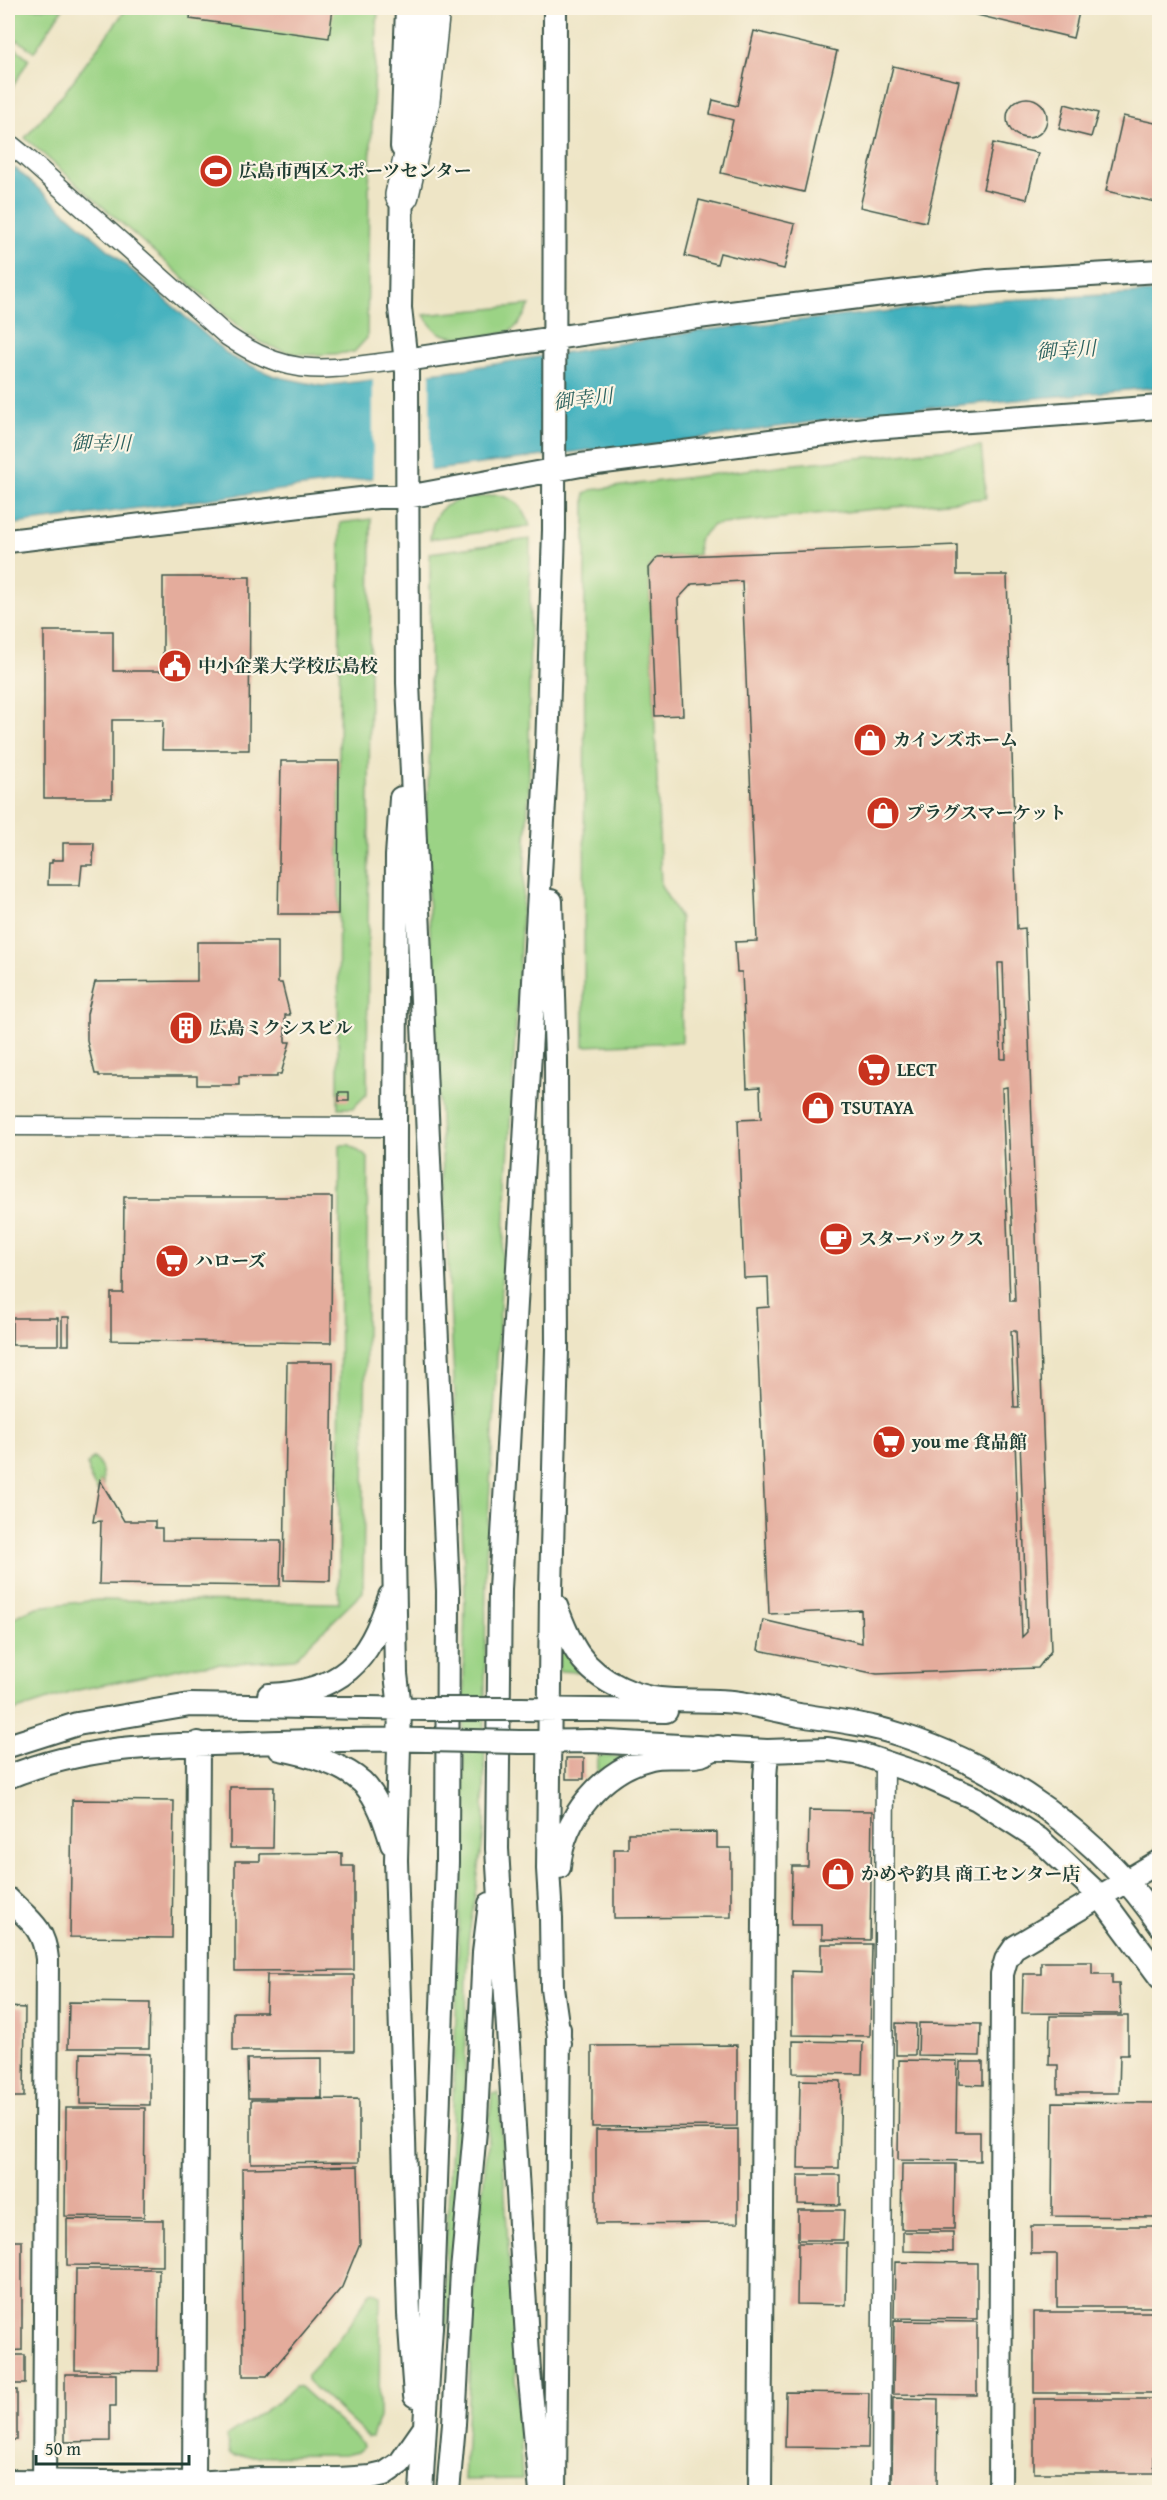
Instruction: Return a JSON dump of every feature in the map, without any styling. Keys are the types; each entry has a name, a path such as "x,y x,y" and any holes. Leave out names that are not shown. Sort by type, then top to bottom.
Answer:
{"highway":[{"path":"402,195 423,101 424,14"}],"street":[{"path":"541,2493 529,2371 497,1849 500,1589 547,749 554,463 555,8"},
{"path":"8,146 11,145 27,158 227,336 249,351 286,366 310,369 406,366 988,281 1160,271"},
{"path":"402,195 400,308 406,366 408,682 448,1591 446,1885 431,2327 421,2493"},
{"path":"8,541 377,496 408,486 554,463 873,428 1160,406"},
{"path":"408,682 397,856 394,1551 396,1674 400,1708 400,1739 396,1860 409,2314 417,2409 425,2427"},
{"path":"547,749 556,1058 557,1348 551,1590 548,1869 552,1988 560,2044"},
{"path":"8,1126 395,1127"},
{"path":"8,1746 77,1724 227,1697 279,1695 324,1684 349,1671 358,1661 381,1624 391,1593 394,1551"},
{"path":"551,1590 573,1648 592,1670 611,1683 634,1694 658,1701 740,1703 875,1728 901,1735 959,1757 1051,1813 1078,1834 1126,1881 1160,1926"},
{"path":"190,1705 784,1712"},
{"path":"8,1777 44,1764 92,1752 152,1745 198,1743 400,1739 549,1741 767,1751 835,1750 885,1761 947,1785 1007,1817 1039,1839 1100,1896 1160,1977"},
{"path":"198,1743 200,2483"},
{"path":"248,1743 316,1758 362,1781 374,1798 387,1826 396,1860"},
{"path":"555,2493 560,2044 559,1872 562,1847 570,1826 590,1797 606,1782 631,1765 666,1755 701,1755 718,1747"},
{"path":"760,2493 767,1751"},
{"path":"881,2493 885,1761"},
{"path":"448,2493 462,2271 476,2120 484,1952 497,1849"},
{"path":"1000,2493 1002,1974 1006,1960 1015,1947 1160,1861"},
{"path":"8,1899 36,1926 46,1941 44,2487"},
{"path":"8,2481 44,2487 260,2479 352,2479 378,2475 400,2463 425,2427"},
{"path":"200,2483 289,2493"}],"green space":[{"path":"8,8 63,8 34,52 18,40 13,46 29,59 8,95"},
{"name":"広島市西区スポーツセンター","path":"127,8 378,8 369,186 367,338 354,352 311,355 286,352 260,342 247,334 25,138 67,89"},
{"path":"530,305 522,320 513,329 485,336 464,337 440,333 424,315"},
{"path":"981,446 986,498 713,525 698,540 698,555 659,557 649,568 661,886 680,918 682,1042 584,1046 585,494 591,490 785,465"},
{"path":"496,495 508,498 518,505 530,526 430,539 432,525 443,508 461,500"},
{"path":"371,519 367,1094 353,1108 338,1108 340,523"},
{"path":"530,539 529,788 486,1557 484,1833 468,1942 463,2145 447,2333 442,2334 462,1841 465,1583 425,839 430,746 430,553"},
{"path":"340,1145 350,1145 368,1158 363,1592 294,1659 192,1666 78,1690 8,1713 8,1620 37,1607 98,1600 339,1603"},
{"path":"93,1458 101,1466 103,1486 100,1481 98,1492 90,1478 88,1464"},
{"path":"558,1649 562,1650 578,1670 577,1672 559,1671"},
{"path":"598,1756 622,1757 622,1760 601,1774 598,1772"},
{"path":"499,2093 522,2479 464,2480 474,2284 492,2094"},
{"path":"373,2291 380,2296 379,2417 372,2437 368,2437 307,2380 307,2375 341,2336 369,2293"},
{"path":"295,2386 300,2387 362,2443 363,2447 357,2452 345,2455 234,2456 229,2453 227,2436 279,2401"}],"water":[{"name":"御幸川","path":"15,168 231,357 274,376 322,386 464,369 705,330 989,301 1159,292 1159,387 882,412 624,449 590,450 8,525 8,178"}],"pier":[{"path":"430,370 430,473 373,480 373,377"}],"building":[{"path":"191,8 333,8 329,38 190,19"},
{"path":"948,8 1080,8 1073,38"},
{"path":"754,31 837,51 804,192 721,173 733,120 710,114 713,100 737,106"},
{"path":"893,66 959,81 926,222 860,207"},
{"path":"1027,98 1041,104 1047,118 1041,132 1027,138 1013,132 1007,118 1013,104"},
{"path":"1065,104 1098,113 1091,137 1059,129"},
{"path":"1123,116 1160,124 1160,203 1106,191"},
{"path":"993,143 1038,153 1027,199 983,189"},
{"path":"699,200 795,224 784,269 720,253 717,264 685,256"},
{"path":"957,545 957,575 1007,575 1017,929 1025,928 1051,1651 1038,1668 877,1674 758,1650 763,1620 862,1643 861,1610 769,1614 756,1308 769,1307 768,1277 744,1278 738,1120 761,1119 760,1087 747,1088 742,972 737,972 735,942 757,941 742,581 692,584 678,599 683,715 655,716 649,568 658,557","holes":["998,963 1003,963 1006,1059 1001,1059","1007,1087 1015,1301 1010,1301 1002,1088","1011,1331 1016,1331 1019,1408 1014,1408","1015,1439 1020,1439 1027,1632 1022,1637"]},
{"path":"163,577 250,577 249,750 162,750 163,720 112,720 112,798 44,798 44,631 113,631 113,671 163,671"},
{"path":"281,761 339,761 338,914 278,914"},
{"path":"63,843 94,843 93,865 82,865 80,885 48,885 49,863 52,863 52,860 63,860"},
{"name":"広島ミクシスビル","path":"197,942 278,942 278,983 282,983 290,1015 285,1015 285,1042 290,1042 281,1074 277,1074 277,1077 239,1077 239,1085 197,1085 197,1076 99,1076 95,1074 87,1041 87,1014 95,982 197,981"},
{"path":"339,1092 349,1092 349,1101 339,1101"},
{"path":"124,1197 332,1197 331,1343 111,1340 111,1293 123,1293"},
{"path":"62,1317 69,1317 69,1345 62,1345"},
{"path":"12,1318 58,1318 58,1345 12,1345"},
{"path":"287,1362 333,1362 330,1581 284,1580"},
{"path":"100,1480 124,1521 155,1521 155,1528 162,1528 162,1540 281,1541 280,1586 99,1584 101,1521 93,1522"},
{"path":"566,1758 584,1758 584,1779 566,1779"},
{"path":"230,1787 274,1787 273,1848 230,1848"},
{"path":"72,1800 174,1801 172,1938 70,1937"},
{"path":"809,1810 872,1811 870,1940 822,1939 822,1925 791,1925 792,1866 808,1866"},
{"path":"717,1832 717,1848 731,1848 731,1917 614,1918 614,1849 628,1849 628,1833"},
{"path":"342,1853 342,1866 354,1866 354,1970 235,1971 235,1861 260,1861 260,1854"},
{"path":"821,1944 872,1944 870,2036 792,2035 792,1971 821,1972"},
{"path":"1041,1962 1092,1962 1092,1974 1112,1974 1112,1984 1119,1984 1121,2014 1022,2013 1023,1974 1041,1974"},
{"path":"267,1975 354,1975 354,2051 233,2051 233,2012 266,2012"},
{"path":"69,2002 150,2003 149,2048 68,2048"},
{"path":"8,2007 25,2008 24,2097 8,2097"},
{"path":"1050,2016 1128,2016 1128,2055 1120,2055 1119,2093 1058,2093 1058,2065 1049,2065"},
{"path":"896,2023 916,2024 915,2055 896,2055"},
{"path":"919,2023 981,2024 980,2056 918,2055"},
{"path":"793,2041 863,2042 862,2074 793,2073"},
{"path":"737,2045 737,2126 592,2127 592,2046"},
{"path":"81,2053 150,2054 150,2105 80,2104"},
{"path":"322,2058 322,2098 248,2098 247,2059"},
{"path":"899,2060 957,2061 956,2132 980,2132 980,2161 898,2160"},
{"path":"960,2062 983,2062 983,2085 959,2084"},
{"path":"800,2080 841,2081 839,2168 798,2168"},
{"path":"359,2099 359,2162 251,2163 251,2100"},
{"path":"1053,2102 1159,2103 1158,2217 1052,2216"},
{"path":"66,2108 145,2108 144,2217 65,2216"},
{"path":"738,2129 738,2223 596,2224 596,2130"},
{"path":"902,2164 955,2164 954,2229 901,2229"},
{"path":"358,2166 360,2243 342,2287 267,2376 243,2376 242,2168"},
{"path":"798,2175 840,2175 840,2205 798,2204"},
{"path":"798,2210 844,2210 843,2240 798,2240"},
{"path":"67,2219 163,2220 163,2266 67,2265"},
{"path":"1031,2226 1160,2226 1160,2307 1057,2307 1057,2254 1031,2254"},
{"path":"903,2232 953,2232 953,2252 903,2251"},
{"path":"8,2241 22,2241 22,2350 8,2351"},
{"path":"798,2243 847,2243 846,2305 797,2304"},
{"path":"895,2262 977,2263 977,2319 894,2318"},
{"path":"76,2269 159,2269 158,2371 75,2370"},
{"path":"1034,2312 1160,2312 1160,2393 1034,2393"},
{"path":"894,2321 977,2322 977,2395 893,2394"},
{"path":"8,2355 25,2355 25,2384 8,2384"},
{"path":"65,2374 116,2374 116,2406 110,2406 110,2441 65,2442"},
{"path":"8,2390 17,2390 17,2440 8,2440"},
{"path":"786,2392 869,2393 868,2448 785,2447"},
{"path":"893,2398 938,2399 937,2489 892,2488"},
{"path":"1034,2399 1154,2399 1154,2473 1034,2473"}],"place":[{"name":"広島市西区スポーツセンター","path":"216,171"},
{"name":"中小企業大学校広島校","path":"175,666"},
{"name":"カインズホーム","path":"870,740"},
{"name":"プラグスマーケット","path":"883,813"},
{"name":"広島ミクシスビル","path":"186,1028"},
{"name":"LECT","path":"874,1070"},
{"name":"TSUTAYA","path":"818,1108"},
{"name":"スターバックス","path":"836,1239"},
{"name":"ハローズ","path":"172,1261"},
{"name":"you me 食品館","path":"889,1442"},
{"name":"かめや釣具 商工センター店","path":"838,1874"}]}
